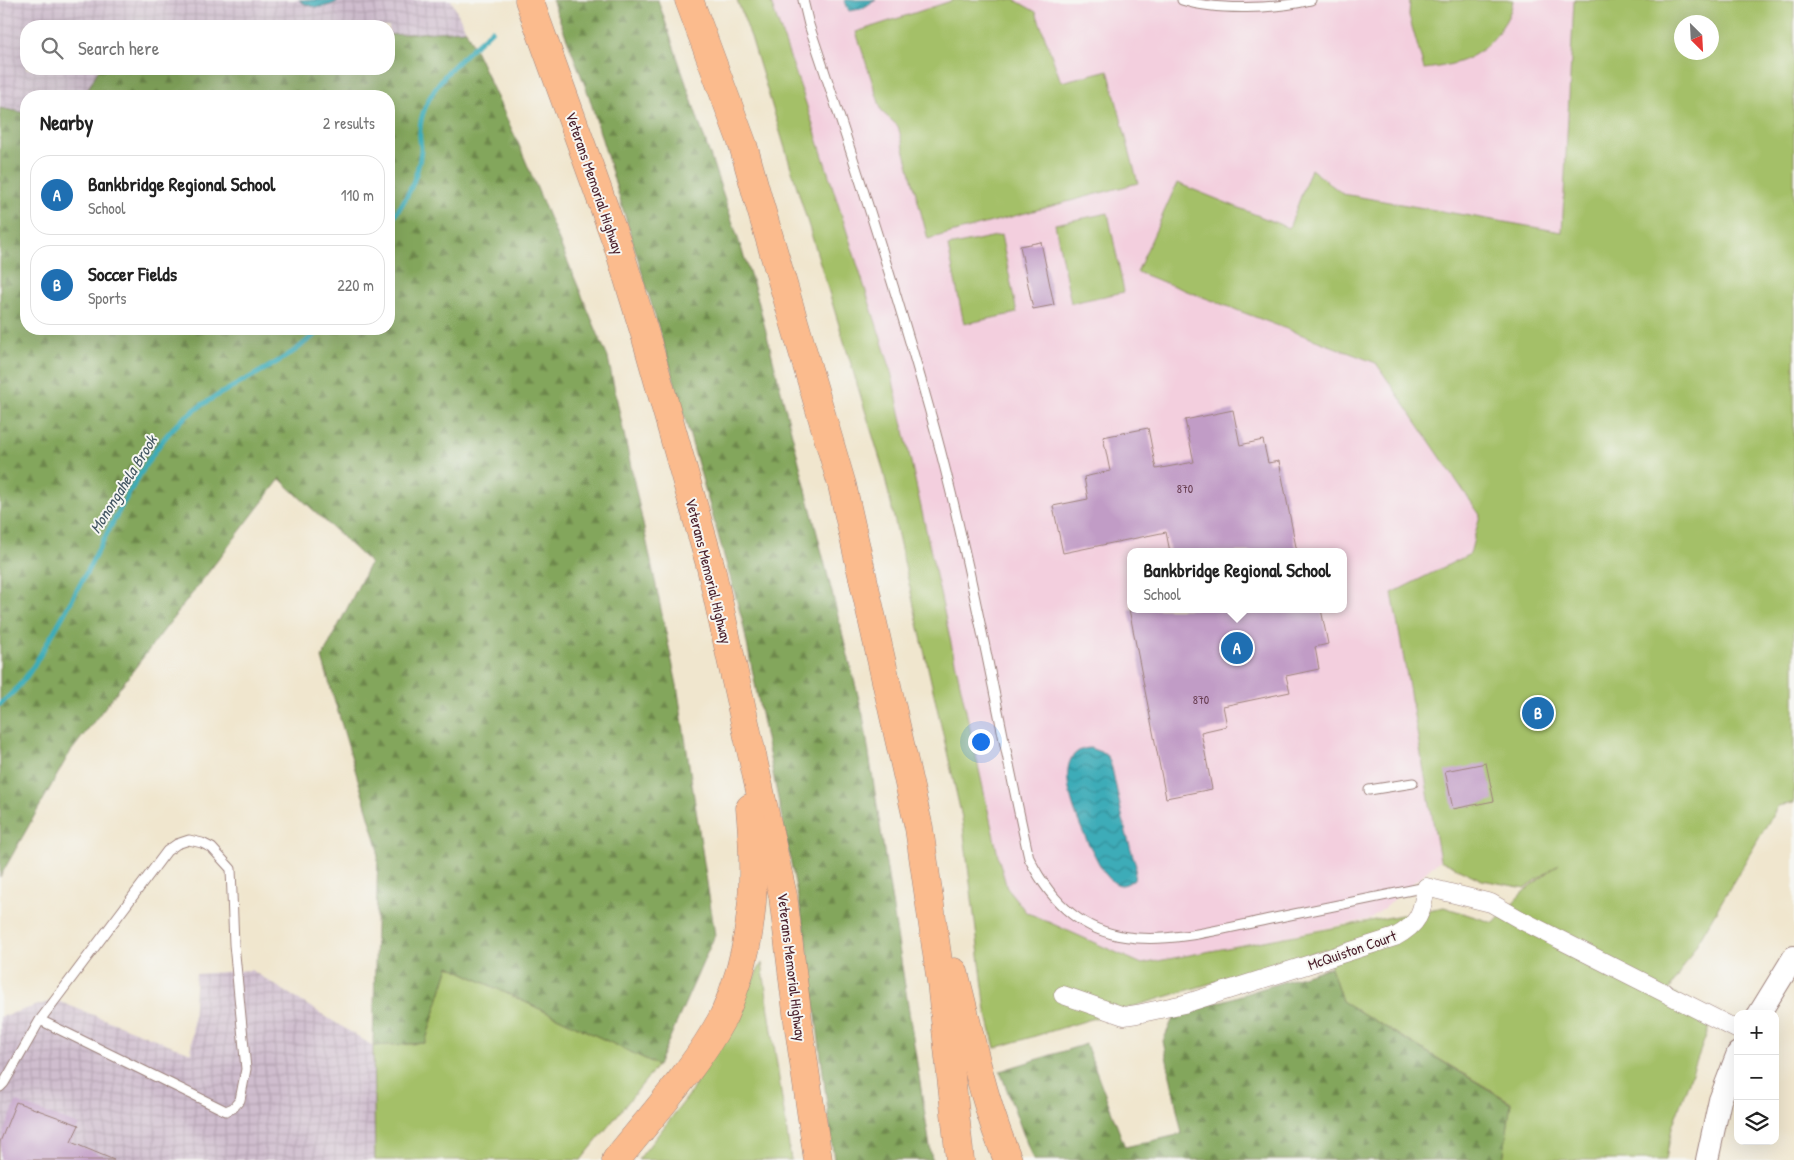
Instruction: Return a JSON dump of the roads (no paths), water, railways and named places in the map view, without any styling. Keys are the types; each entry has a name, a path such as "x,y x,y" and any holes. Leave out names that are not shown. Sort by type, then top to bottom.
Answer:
{"highway":[{"name":"Veterans Memorial Highway","path":"529,0 618,246 711,568 783,896 799,1029 818,1160"},
{"path":"689,0 743,145 842,485 920,828 934,927 960,1160"},
{"path":"616,1160 706,1046 724,1015 736,983 743,960 752,914 754,875 748,793 756,770"},
{"path":"934,927 948,946 986,1094 1008,1160"}],"street":[{"name":"McQuiston Court","path":"1063,995 1124,1016 1184,1004 1394,937 1409,930 1423,906 1426,887"},
{"path":"1426,887 1491,903 1734,1028"},
{"path":"1761,1010 1794,956"},
{"path":"1707,1160 1720,1100 1738,1055"}],"lane":[{"path":"803,0 809,25 879,237 935,431 980,622 1027,850 1039,880 1066,910 1082,922 1111,934 1147,939 1194,935 1426,887"},
{"path":"1182,0 1216,6 1238,7 1284,5 1311,0"},
{"path":"1369,790 1413,783"},
{"path":"0,1087 40,1020 167,851 177,844 189,840 212,848 223,858 231,869 234,944 246,1069 240,1100 233,1108 226,1111 40,1020"}],"water":[{"path":"299,0 340,0 324,7 314,7"},
{"path":"844,0 876,0 861,9 849,11"},
{"path":"1090,748 1108,757 1112,768 1125,829 1136,866 1134,879 1124,885 1113,882 1102,869 1080,826 1074,809 1068,776 1070,762 1077,752"}],"waterway":[{"name":"Monongahela Brook","path":"395,214 406,198 417,171 421,150 421,122 430,96 445,75 492,30"},
{"name":"Monongahela Brook","path":"0,704 16,689 34,665 132,488 153,453 168,434 197,409 285,357 315,335"}],"place":[{"name":"Bankbridge Regional School","path":"1237,648"},
{"name":"Soccer Fields","path":"1538,713"}]}
